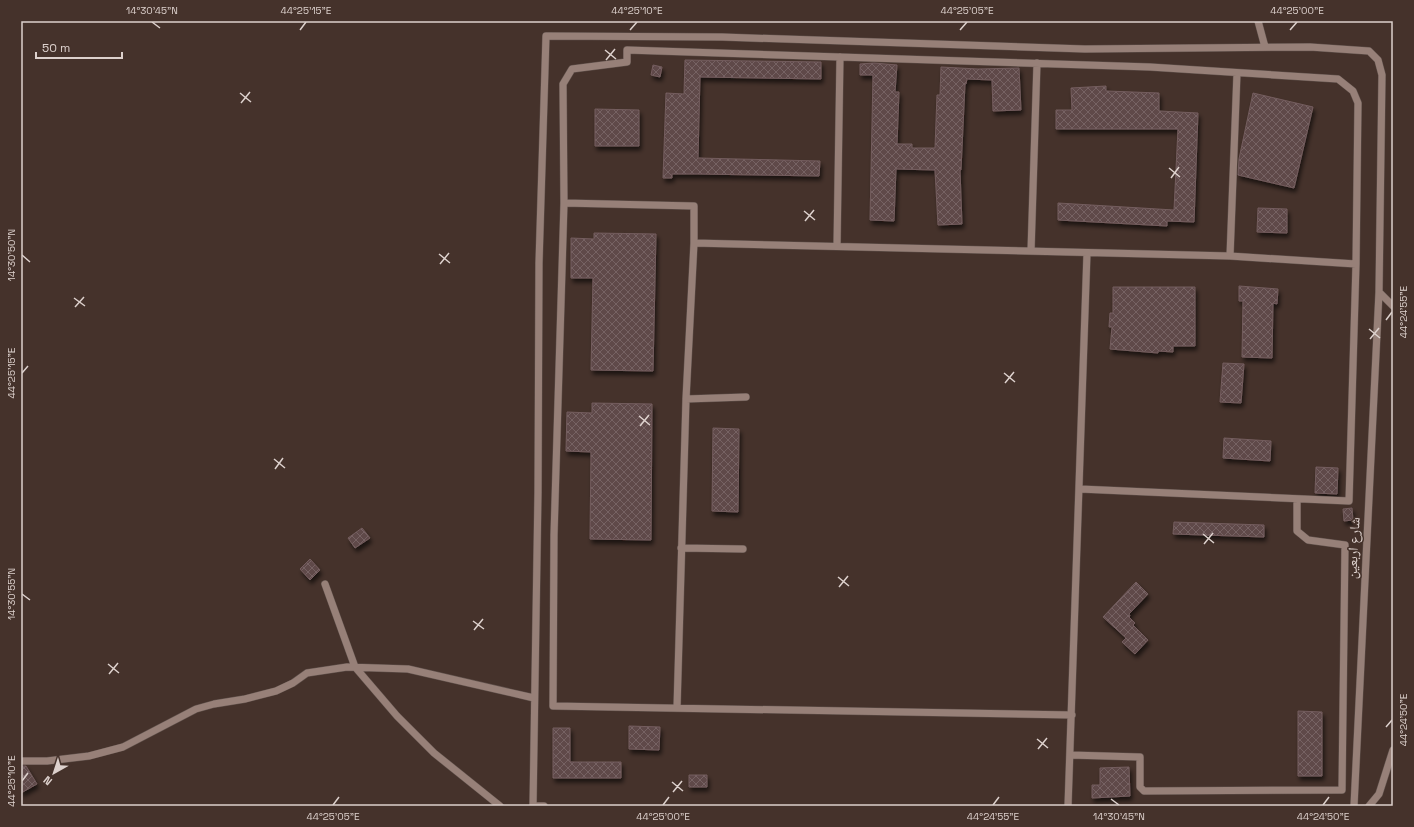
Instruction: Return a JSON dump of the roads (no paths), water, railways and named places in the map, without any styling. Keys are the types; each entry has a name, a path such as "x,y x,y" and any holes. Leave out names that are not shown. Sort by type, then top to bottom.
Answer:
{"street":[{"path":"1258,21 1265,47"},
{"name":"شارع اربعين","path":"534,698 539,263 546,36 722,37 1085,49 1310,47 1369,51 1378,60 1382,75 1379,292 1354,806"},
{"path":"1072,715 553,706 554,535 564,203 563,84 572,69 627,62 627,50 1150,67 1338,79 1353,92 1358,103 1356,264 1349,501 1080,489"},
{"path":"838,246 840,57"},
{"path":"1030,251 1037,63"},
{"path":"1230,256 1237,73"},
{"path":"564,203 694,206 694,243 686,399 676,708"},
{"path":"694,243 1230,256 1356,264"},
{"path":"1068,806 1087,253"},
{"path":"1379,292 1393,306"},
{"path":"686,399 746,396"},
{"path":"1070,755 1140,757 1140,788 1144,791 1342,790 1345,545 1308,540 1297,531 1297,499"},
{"path":"682,548 743,549"},
{"path":"325,584 355,667 397,716 434,753 500,806"},
{"path":"21,761 89,756 123,747 196,709 276,691 293,683 307,673 355,667 408,669 534,698 533,806 544,806"},
{"path":"1369,806 1379,794 1393,750"}]}
